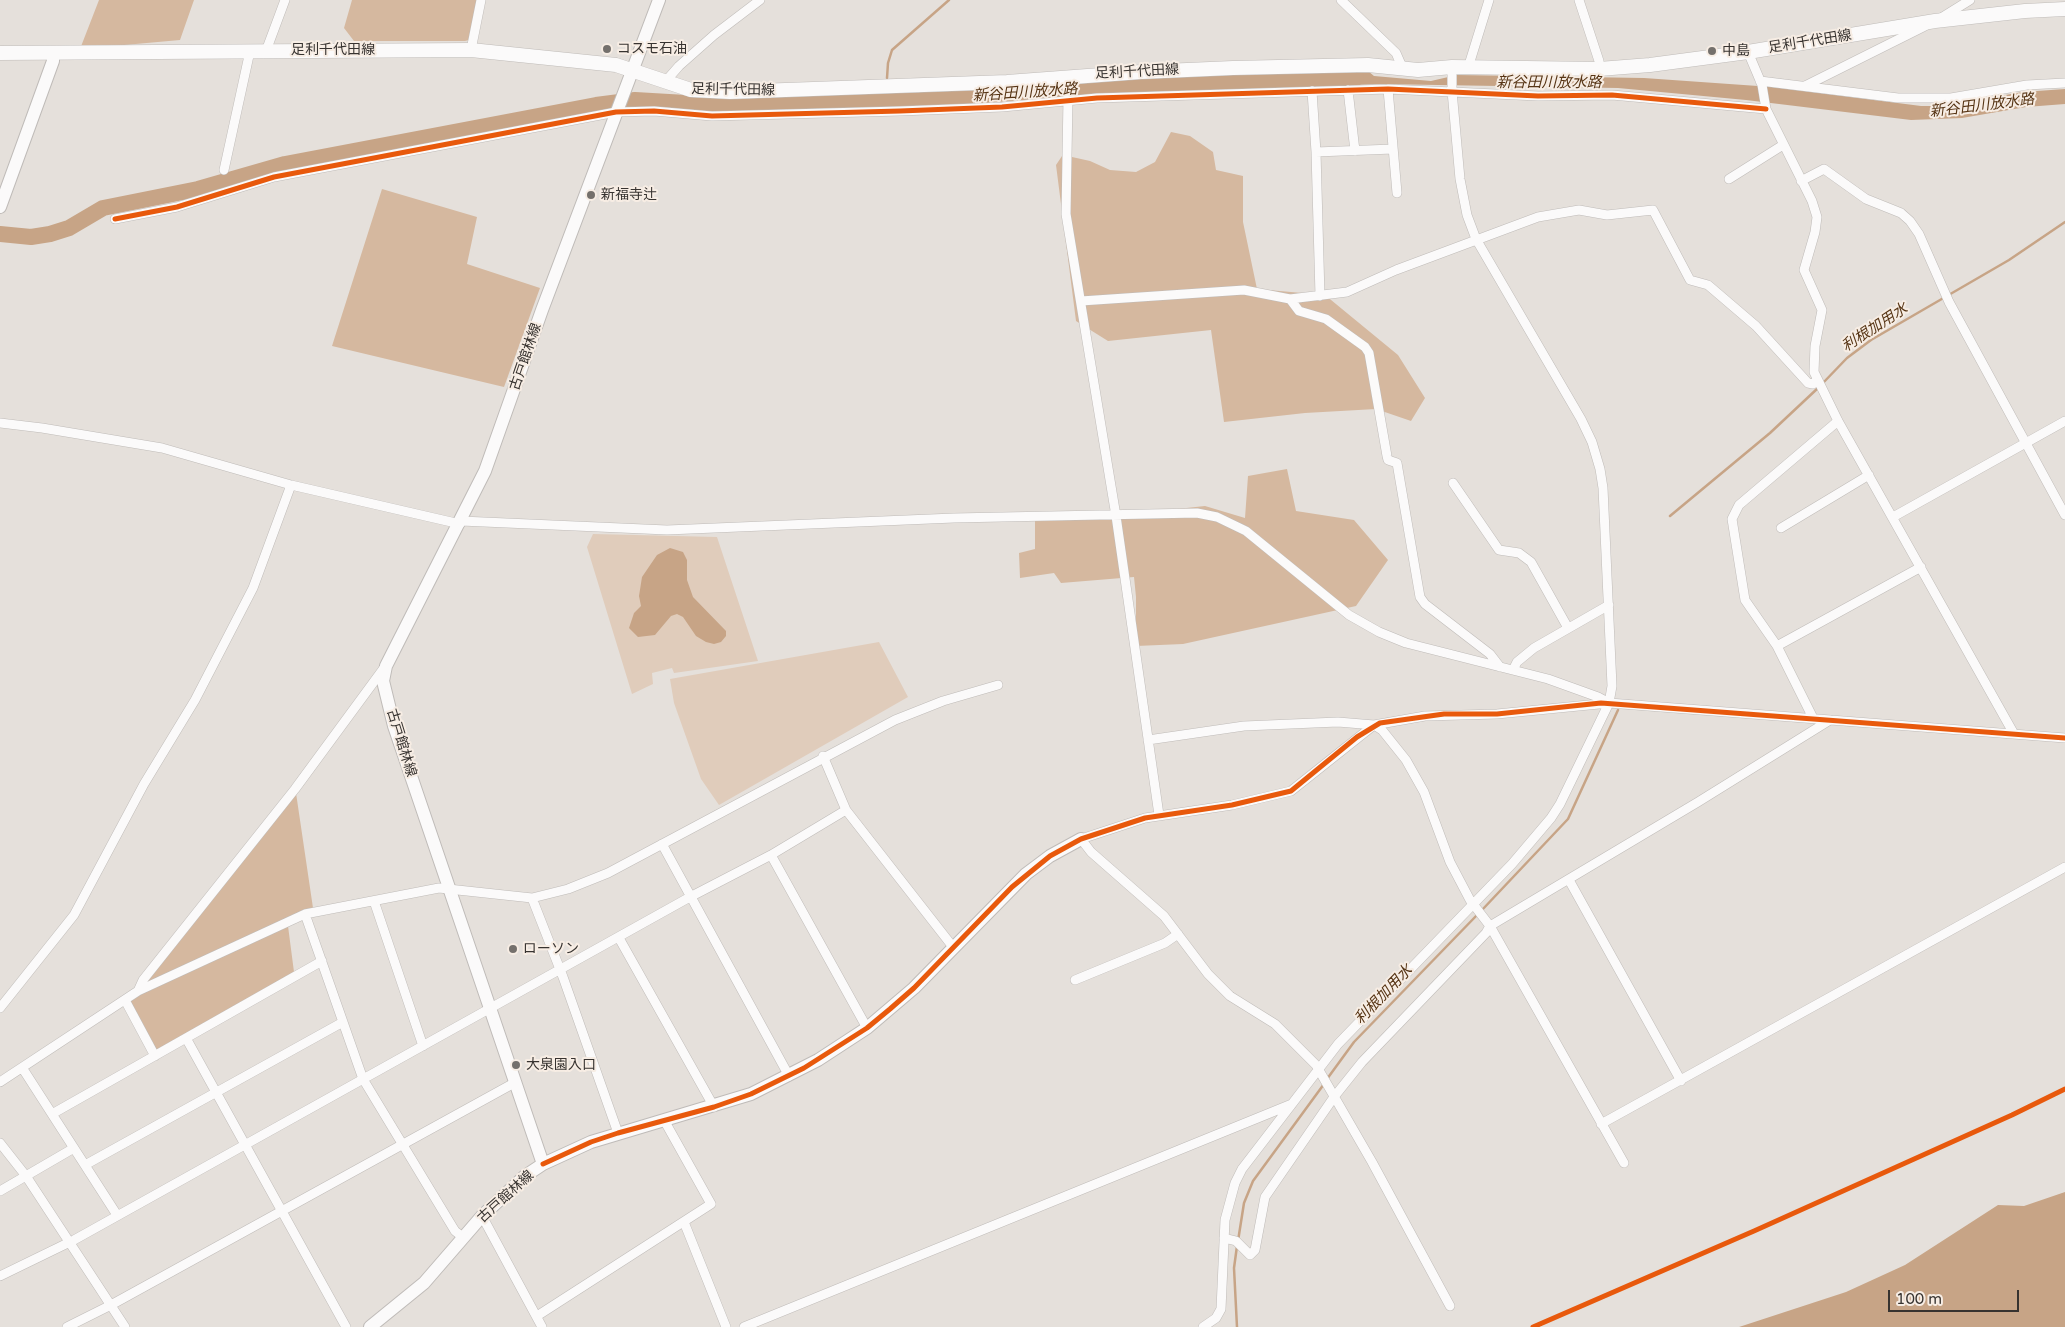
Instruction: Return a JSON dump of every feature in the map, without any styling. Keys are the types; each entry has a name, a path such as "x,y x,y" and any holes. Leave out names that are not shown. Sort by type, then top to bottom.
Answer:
{"main road":[{"path":"633,70 659,0"},
{"name":"足利千代田線","path":"0,54 470,50 616,65 691,90 730,92 1067,80 1233,68 1368,65 1418,70 1468,68 1600,69 1650,65 1748,52 1935,21 2025,10 2065,9"},
{"path":"0,207 53,61 53,53"},
{"name":"古戸館林線","path":"370,1327 424,1283 482,1216 513,1186 544,1164 394,726 383,681 386,666 460,522 495,447 542,310 633,70"},
{"path":"544,1164 591,1142 714,1107 751,1094 789,1076 867,1028 914,988 1026,874 1050,856 1081,839"}],"street":[{"path":"266,51 286,0"},
{"path":"470,50 480,0"},
{"path":"665,82 679,66 714,35 760,0"},
{"path":"1341,0 1396,53 1403,69"},
{"path":"1468,68 1489,0"},
{"path":"1579,0 1600,69"},
{"path":"1805,86 1935,21 1970,0"},
{"path":"224,170 250,51"},
{"path":"1748,52 1761,83 1765,106 1802,181 1817,217 1815,232 1804,270 1822,310 1812,365 1817,380 1838,421 2014,734"},
{"path":"1202,1327 1216,1318 1221,1309 1225,1220 1235,1183 1242,1169 1338,1044 1477,911 1512,864 1551,818 1560,804 1609,703 1612,686 1603,488 1592,442 1476,239 1467,215 1460,179 1451,89 1452,69"},
{"path":"1067,80 1066,214 1116,516 1159,815"},
{"path":"1761,83 1805,86 1898,98 1951,98 2027,85 2065,83"},
{"path":"116,219 177,207 274,177 616,111 654,111 712,116 1002,107 1097,98 1388,89 1451,89 1538,96 1612,95 1765,106"},
{"path":"1388,89 1397,193"},
{"path":"1312,90 1316,152 1320,296"},
{"path":"1348,90 1355,151"},
{"path":"1729,179 1783,145"},
{"path":"1316,152 1393,149"},
{"path":"1802,181 1824,169 1866,199 1901,213 1910,221 1919,234 1949,302 2024,443 2065,515"},
{"path":"1080,301 1244,290 1290,300 1347,292 1476,239 1520,222 1551,213 1579,210 1607,215 1653,210 1690,280 1708,285 1761,331 1808,383 1813,384 1817,380"},
{"path":"1290,300 1299,311 1326,319 1365,347 1369,354 1388,460 1398,463 1420,596 1425,604 1490,654 1500,667"},
{"path":"1812,718 1777,646 1745,600 1732,524 1734,514 1739,505 1838,421"},
{"path":"1893,517 2065,421"},
{"path":"0,424 42,428 162,448 291,486 460,522 667,530 954,518 1198,513 1217,517 1246,531 1349,615 1379,632 1406,643 1555,681 1609,703"},
{"path":"1780,528 1870,475"},
{"path":"1453,483 1499,550 1519,553 1531,562 1568,628"},
{"path":"0,1008 74,915 144,784 195,700 253,588 291,486"},
{"path":"1777,646 1921,567"},
{"path":"1513,670 1517,662 1534,648 1608,605"},
{"path":"138,991 143,980 295,789 386,666"},
{"path":"0,1082 138,991 305,914 449,887 532,898 584,882 662,844 824,756 895,720 943,701 998,685"},
{"path":"1148,740 1244,726 1338,722 1374,725 1444,714 1497,714 1609,703 2065,738"},
{"path":"1224,1238 1236,1241 1250,1255 1255,1250 1265,1197 1334,1097 1362,1062 1486,933 1490,926 1569,880 1830,720"},
{"path":"1374,725 1291,791 1232,805 1159,815 1122,824 1081,839 1091,852 1164,916 1208,974 1230,996 1275,1024 1318,1070 1450,1306"},
{"path":"1374,725 1382,730 1406,760 1424,792 1450,862 1477,911 1490,926 1624,1163"},
{"path":"824,756 846,810 953,947"},
{"path":"0,1276 69,1242 246,1145 690,897 771,855 846,810"},
{"path":"662,844 789,1076"},
{"path":"771,855 867,1028"},
{"path":"1601,1124 2065,867"},
{"path":"1569,880 1681,1081"},
{"path":"532,898 560,970 618,1133"},
{"path":"374,901 423,1046"},
{"path":"305,914 363,1079 402,1146 456,1231 464,1238"},
{"path":"1075,980 1165,943 1178,934"},
{"path":"619,938 714,1107"},
{"path":"52,1114 322,961"},
{"path":"125,1000 155,1056"},
{"path":"85,1165 215,1091 343,1022"},
{"path":"186,1038 346,1327"},
{"path":"23,1068 117,1215"},
{"path":"67,1327 111,1305 516,1082"},
{"path":"744,1327 1292,1104"},
{"path":"537,1316 712,1204 664,1120"},
{"path":"0,1143 26,1176 124,1327"},
{"path":"0,1192 74,1148"},
{"path":"482,1216 542,1327"},
{"path":"684,1222 726,1327"}],"shaded area":[{"path":"99,0 194,0 180,40 80,49"},
{"path":"352,0 481,0 473,39 465,41 354,41 344,28"},
{"path":"1171,132 1190,136 1213,152 1216,170 1243,176 1243,222 1257,289 1325,295 1398,355 1425,398 1411,421 1376,409 1305,413 1224,422 1211,330 1108,341 1076,321 1056,165 1062,156 1090,161 1110,170 1136,172 1155,162"},
{"path":"382,189 477,217 467,264 540,288 504,387 332,346"},
{"path":"1287,469 1296,511 1354,520 1388,560 1356,606 1183,644 1136,646 1134,577 1061,583 1054,573 1020,578 1019,553 1035,549 1035,519 1103,517 1205,506 1245,518 1248,476"},
{"path":"593,534 717,537 758,661 674,673 672,668 652,673 653,684 632,694 587,547"},
{"path":"879,642 908,697 719,805 701,779 674,703 670,679"},
{"path":"296,793 313,908 144,984"},
{"path":"288,926 294,972 158,1054 130,1001 141,993"}],"water":[{"path":"1368,71 1374,76 1431,81 1457,75 1644,78 1772,87 1921,106 1941,106 2023,92 2065,89 2065,104 2026,107 1962,118 1911,120 1746,100 1618,88 1378,84 1333,86 1335,72"},
{"path":"670,548 683,552 687,560 687,580 693,597 726,631 726,636 721,642 714,644 696,636 683,617 677,614 671,616 655,635 638,637 629,628 634,613 641,606 639,596 642,577 657,555"},
{"path":"2065,1192 2065,1327 1739,1327 1846,1292 1905,1265 1998,1205 2024,1206"}],"waterway":[{"path":"887,78 888,63 892,50 949,0"},
{"name":"新谷田川放水路","path":"0,234 31,237 50,234 69,228 103,208 198,189 285,164 596,105 635,100 720,105 920,100 1059,89 1356,78"},
{"name":"利根加用水","path":"1822,384 1847,358 1871,340 2009,260 2065,222"},
{"name":"利根加用水","path":"1670,516 1770,433 1818,388"},
{"name":"利根加用水","path":"1482,910 1568,819 1618,710"},
{"name":"利根加用水","path":"1327,1079 1354,1042 1478,914"},
{"name":"利根加用水","path":"1238,1241 1244,1203 1253,1181 1324,1084"},
{"name":"利根加用水","path":"1237,1246 1234,1268 1237,1327"}],"cycle path":[{"path":"115,219 177,207 274,177 616,112 654,111 712,116 900,111 1002,107 1097,98 1388,89 1538,96 1612,95 1766,109"},
{"path":"543,1164 591,1142 714,1107 751,1094 804,1068 867,1028 890,1009 914,988 1012,887 1050,856 1081,839 1145,818 1232,805 1291,791 1357,737 1380,723 1444,714 1497,714 1601,703 2065,738"},
{"path":"1533,1327 1754,1231 2012,1115 2065,1089"}],"place":[{"name":"コスモ石油","path":"607,49"},
{"name":"中島","path":"1712,51"},
{"name":"新福寺辻","path":"591,195"},
{"name":"ローソン","path":"513,949"},
{"name":"大泉園入口","path":"516,1065"}]}
